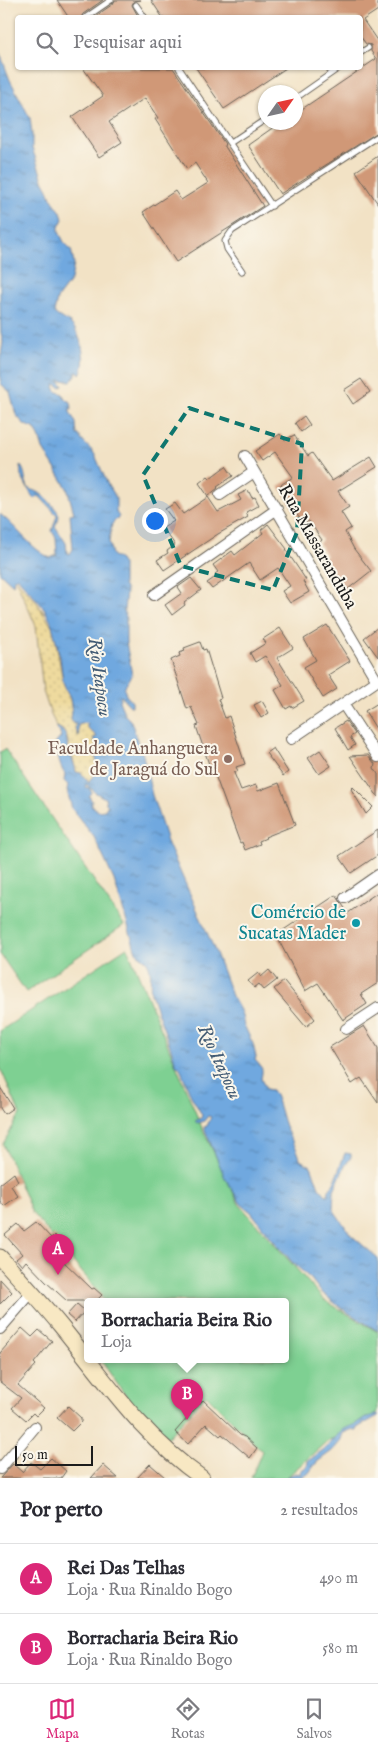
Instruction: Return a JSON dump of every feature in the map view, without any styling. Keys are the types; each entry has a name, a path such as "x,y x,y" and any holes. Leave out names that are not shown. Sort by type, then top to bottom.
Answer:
{"main road":[{"path":"0,1257 32,1292 84,1356"},
{"path":"90,1363 138,1422 159,1444 202,1478"}],"street":[{"name":"Rua Massaranduba","path":"245,456 377,680"},
{"path":"220,495 254,472"},
{"path":"154,595 276,510"},
{"path":"291,739 377,680"},
{"path":"343,704 378,757"},
{"path":"344,898 378,876"},
{"path":"346,1029 378,1008"},
{"path":"0,1329 32,1292"},
{"path":"0,1469 35,1427"}],"lane":[{"path":"89,15 111,0"},
{"path":"136,5 143,15"},
{"path":"363,51 368,48"},
{"path":"180,70 272,206"},
{"path":"303,93 336,70"},
{"path":"230,144 258,125"},
{"path":"242,271 227,249 225,241 232,231 378,136"}],"highlighted area":[{"path":"189,408 302,444 297,532 273,590 181,566 143,475"}],"green space":[{"path":"5,749 124,925 26,992 0,954 0,752"},
{"path":"127,947 202,1128 239,1204 324,1300 378,1332 378,1412 371,1418 325,1443 286,1478 251,1478 262,1451 206,1395 167,1438 132,1405 103,1363 289,1363 289,1298 102,1298 32,1213 3,1144 20,1114 0,1067 0,1031"}],"sand":[{"path":"16,580 36,601 54,630 63,682 70,699 71,719 76,724 75,728 78,736 78,725 85,723 90,724 90,729 97,737 97,745 95,746 97,767 100,774 91,778 89,783 76,772 73,758 68,750 69,743 63,730 57,727 51,715 43,691 36,626"}],"water":[{"name":"Rio Itapocu","path":"0,53 10,80 30,118 32,148 51,198 61,212 63,219 59,232 64,242 71,249 74,264 71,280 57,299 54,313 69,322 78,334 82,348 83,363 80,374 78,371 76,372 71,381 59,380 63,386 60,387 55,384 54,387 56,391 63,394 65,399 71,402 72,407 70,408 73,409 69,410 76,423 77,435 95,455 116,499 116,512 119,517 112,524 109,542 112,555 120,560 123,565 123,585 126,591 124,611 126,642 132,675 124,688 126,695 132,702 132,706 121,696 119,701 125,715 131,721 143,755 152,795 168,844 216,953 232,996 241,1012 244,1025 253,1044 255,1060 262,1069 261,1079 266,1089 272,1090 274,1094 300,1160 311,1166 319,1187 328,1195 345,1153 351,1154 334,1190 333,1209 351,1235 378,1258 378,1331 341,1308 321,1292 311,1279 292,1262 251,1212 241,1204 225,1178 204,1127 207,1126 211,1117 208,1116 204,1121 197,1123 195,1121 201,1118 202,1115 191,1096 180,1068 176,1064 151,993 149,966 145,959 136,952 114,880 94,837 72,809 67,790 68,785 64,781 65,774 61,767 55,744 61,737 56,728 64,732 76,772 81,773 89,783 94,776 94,771 100,774 97,767 95,746 97,744 93,738 97,737 86,726 89,724 85,723 78,725 79,737 75,728 76,724 73,724 70,699 63,682 60,657 51,622 44,608 17,577 14,578 13,585 0,573 0,514 43,554 50,558 57,555 56,538 52,531 57,515 40,497 38,496 34,499 21,476 20,465 28,487 43,496 58,513 59,518 55,526 66,543 67,553 70,554 73,549 70,514 74,513 67,488 43,449 39,436 34,428 25,425 16,415 10,392 1,384 0,361 3,342 0,302","holes":["86,784 105,798 109,807 107,806 105,810 98,811 91,805 92,801 89,796 92,793 86,787"]},
{"path":"378,1414 378,1416 357,1428 357,1431 353,1429 343,1433 340,1442 332,1451 317,1462 308,1474 300,1478 285,1478 296,1473 300,1474 301,1470 307,1467 308,1461 327,1447 343,1429 354,1425 364,1418"}],"building":[{"path":"57,0 103,0 82,15 67,15"},
{"path":"115,0 141,0 134,1 132,5 137,15 97,15 113,4"},
{"path":"151,0 378,0 378,10 363,20 363,15 161,15"},
{"path":"363,20 378,42 378,132 280,194 248,145 270,130 303,130 303,108 360,70 363,70 363,68 376,59 371,51 371,45 366,44 363,40"},
{"path":"84,70 174,70 225,144 263,206 176,262 143,212 175,191 181,200 208,183 195,163 187,169 155,119 158,118 145,98 109,122 122,142 99,157 72,117 103,96"},
{"path":"197,70 283,70 224,109"},
{"path":"378,156 378,204 356,171"},
{"path":"361,379 370,392 353,404 344,390"},
{"path":"304,416 310,425 301,432 295,423"},
{"path":"280,434 285,440 294,435 308,456 312,453 332,481 371,457 377,467 338,491 349,507 341,512 351,528 345,532 354,549 371,571 343,593 329,574 331,572 322,558 326,556 319,543 322,540 309,521 303,524 279,486 293,477 275,452 262,461 255,451"},
{"path":"226,466 233,476 208,496 199,483 208,476 210,478"},
{"path":"248,490 252,498 255,497 259,505 246,512 248,517 218,534 164,570 157,560 168,553 167,551 175,545 163,528 174,521 165,509 175,503 183,514 208,497 218,512 241,500 238,495"},
{"path":"268,524 287,549 306,580 303,581 309,592 290,603 282,591 290,586 278,568 260,580 249,563 212,589 207,583 217,576 215,574 218,572 213,565 232,551 235,555 263,533 261,530"},
{"path":"191,578 201,590 172,615 165,605 182,593 178,587"},
{"path":"327,625 350,661 328,675 337,689 323,698 304,667 316,660 304,639"},
{"path":"378,627 378,657 364,638"},
{"path":"280,628 293,648 277,658 304,701 292,708 291,706 286,709 275,690 283,685 265,656 255,662 250,653 266,643 263,639"},
{"path":"200,642 203,650 206,649 221,698 218,699 225,718 229,716 245,764 236,767 238,771 234,773 241,790 256,785 258,791 279,783 295,825 265,837 259,841 260,844 245,850 242,842 240,843 215,775 213,776 196,726 199,725 191,707 187,709 171,660 180,656 179,653 185,651 184,648"},
{"path":"262,701 269,713 261,718 254,705"},
{"path":"378,703 378,732 365,711"},
{"path":"346,721 355,734 350,737 355,745 348,750 335,728"},
{"path":"273,748 288,772 283,776 266,753"},
{"path":"320,750 331,766 319,774 308,758"},
{"path":"368,755 375,764 374,768 378,774 378,797 350,756"},
{"path":"353,787 373,807 366,814 351,789"},
{"path":"378,830 378,855 351,873 339,856"},
{"path":"378,892 378,983 361,994 367,1004 343,1020 318,983 305,991 276,935 336,895 348,913"},
{"path":"269,970 277,980 264,990 259,984 254,988 248,981 258,973 261,977"},
{"path":"284,981 315,1019 306,1027 274,989"},
{"path":"364,1026 378,1048 378,1103 361,1078 352,1084 330,1047"},
{"path":"0,1087 13,1108 4,1114 0,1108"},
{"path":"14,1173 18,1181 11,1186 18,1196 4,1206 0,1201 0,1184"},
{"path":"36,1222 51,1238 54,1235 61,1243 56,1249 63,1257 61,1259 92,1289 94,1288 102,1295 99,1298 84,1298 84,1301 67,1301 26,1261 22,1266 16,1259 22,1254 5,1235 18,1224 24,1231"},
{"path":"0,1279 12,1292 0,1304"},
{"path":"77,1304 84,1310 75,1322 67,1315"},
{"path":"22,1328 32,1337 39,1330 52,1341 34,1363 36,1365 18,1385 44,1408 36,1416 33,1413 26,1420 12,1408 21,1398 0,1382 0,1353"},
{"path":"203,1400 240,1435 257,1448 250,1458 222,1434 220,1436 206,1424 188,1444 175,1432"},
{"path":"68,1406 81,1418 81,1422 72,1431 57,1418"},
{"path":"51,1458 66,1471 61,1478 0,1478 13,1464 22,1472 31,1462 40,1469"},
{"path":"150,1464 166,1478 137,1478"},
{"path":"103,1465 118,1478 91,1478"}],"place":[{"name":"Faculdade Anhanguera de Jaraguá do Sul","path":"228,759"},
{"name":"Comércio de Sucatas Mader","path":"356,923"},
{"name":"Rei Das Telhas","path":"58,1275"},
{"name":"Borracharia Beira Rio","path":"187,1420"}]}
